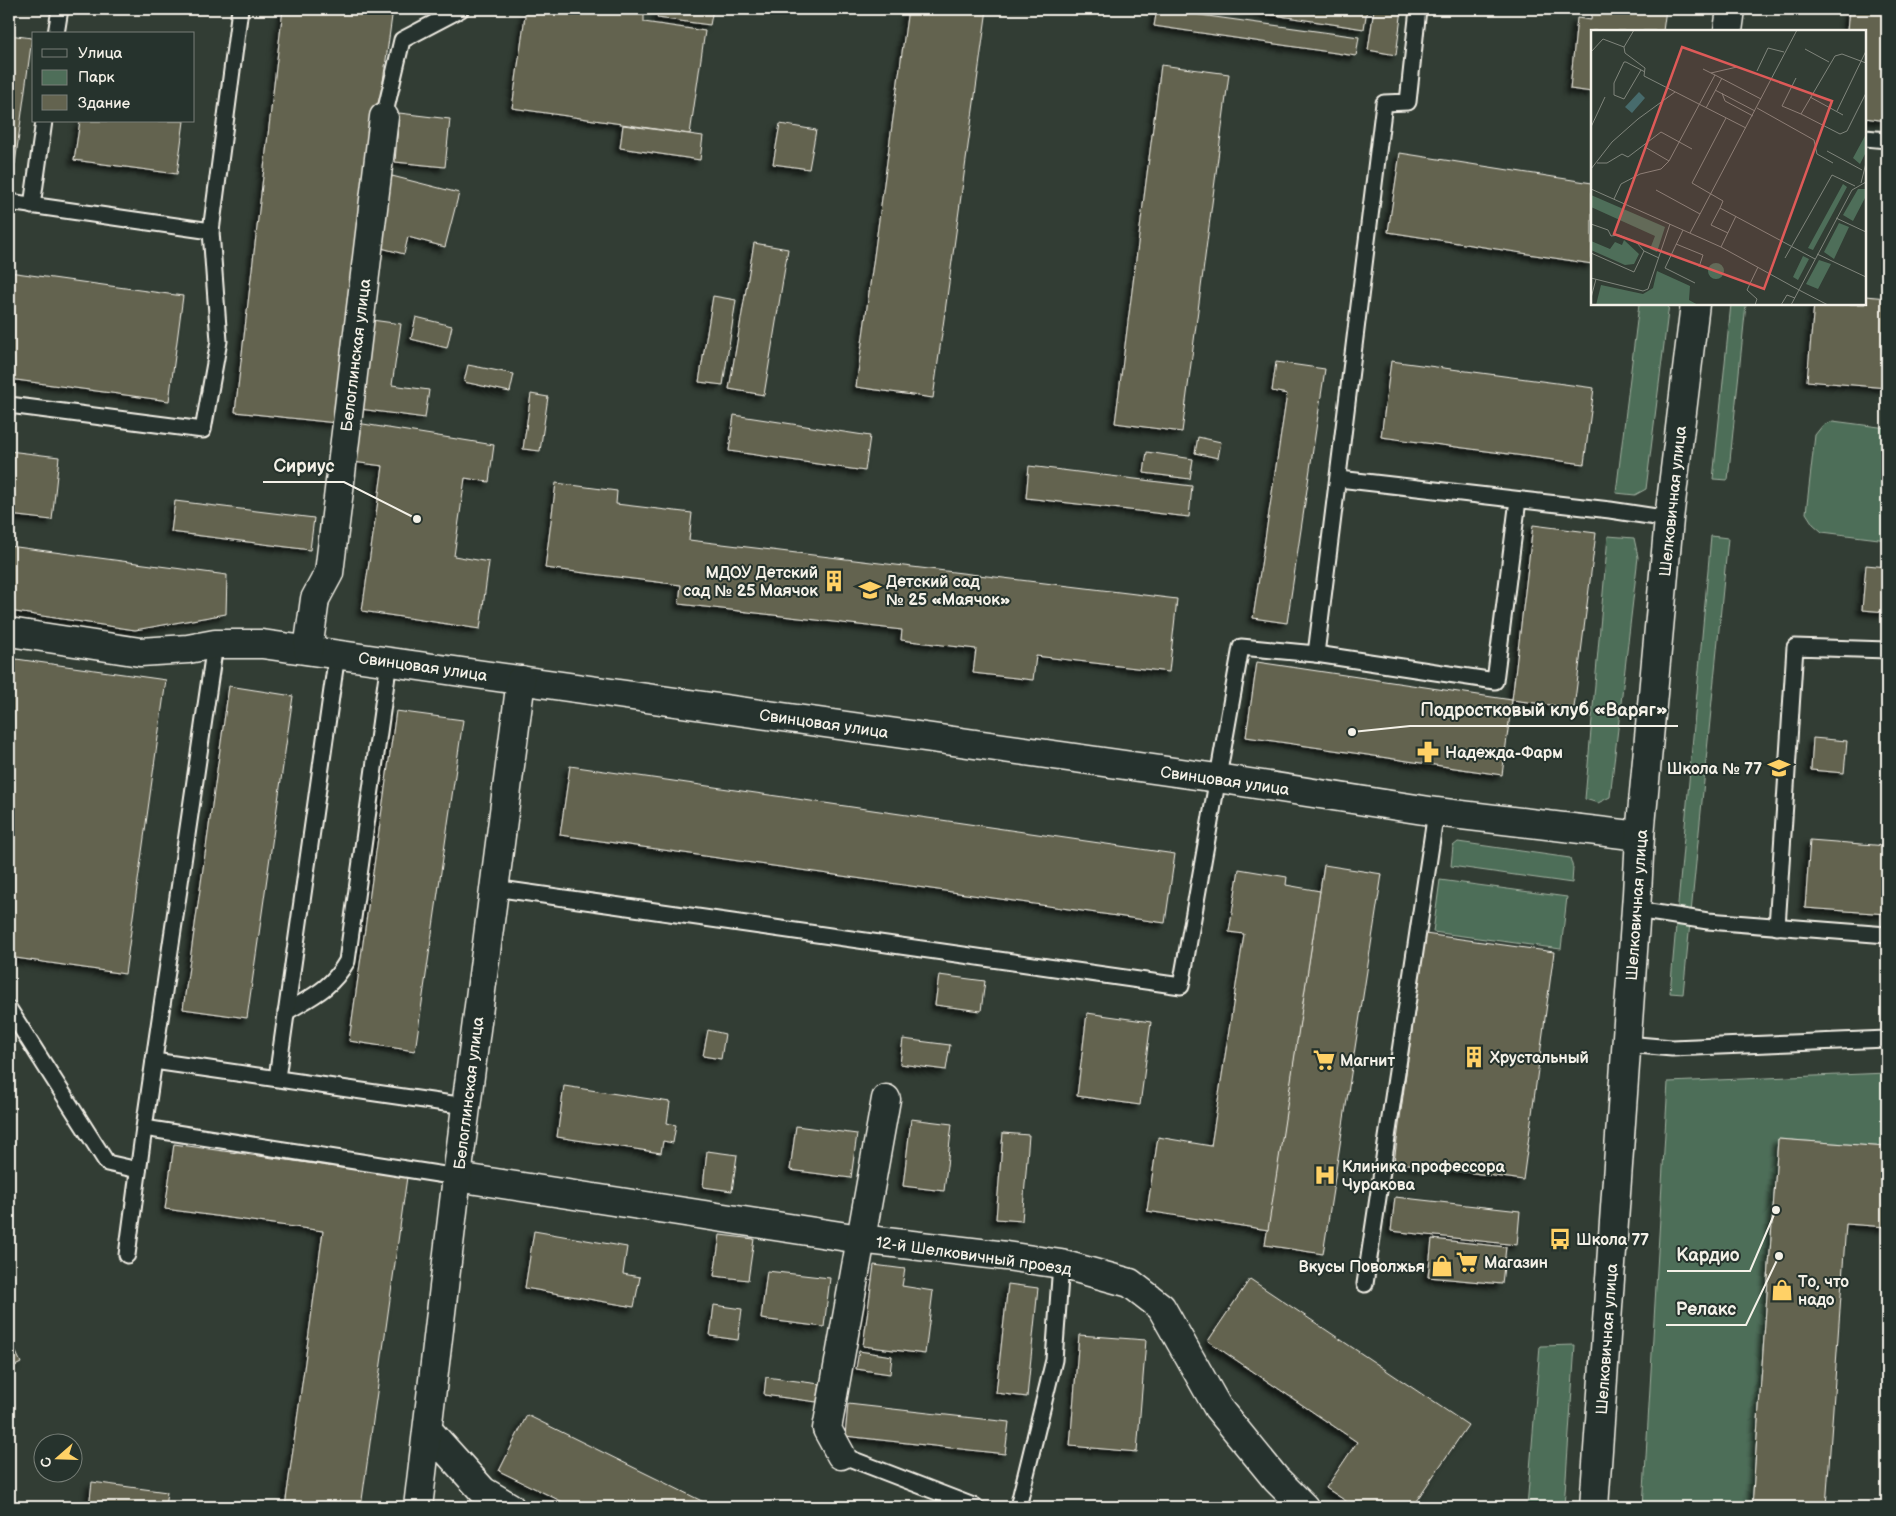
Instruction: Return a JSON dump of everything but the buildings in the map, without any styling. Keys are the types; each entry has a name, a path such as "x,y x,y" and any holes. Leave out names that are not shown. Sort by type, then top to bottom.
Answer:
{"street":[{"path":"1728,30 1731,9"},
{"name":"Белоглинская улица","path":"308,650 315,599 329,573 384,117"},
{"name":"Шелковичная улица","path":"1594,1507 1640,836 1669,519 1695,305"},
{"name":"Свинцовая улица","path":"9,632 140,652 188,649 215,644 262,644 1217,778 1436,812 1640,836"},
{"name":"Белоглинская улица","path":"418,1507 457,1177 521,680"},
{"name":"12-й Шелковичный проезд","path":"841,1455 827,1429 886,1099"},
{"name":"12-й Шелковичный проезд","path":"457,1177 860,1240 1061,1264 1130,1283 1161,1307 1218,1408 1276,1479 1304,1507"},
{"path":"428,1430 483,1491 510,1507"}],"lane":[{"path":"56,32 60,9"},
{"path":"9,405 203,430 219,341 211,232 240,9"},
{"path":"384,117 402,40 461,9"},
{"path":"1316,654 1384,103 1408,102 1418,9"},
{"path":"32,206 44,122"},
{"path":"1866,138 1887,140"},
{"path":"9,202 211,232"},
{"path":"1339,479 1610,510 1669,519"},
{"path":"494,888 1182,986 1241,647 1316,654 1495,681 1518,500"},
{"path":"127,1255 215,644"},
{"path":"1777,927 1795,647 1887,650"},
{"path":"277,1078 337,654"},
{"path":"286,1012 326,988 339,975 347,960 390,661"},
{"path":"1365,1284 1436,812"},
{"path":"1636,910 1708,921 1887,935"},
{"path":"9,1009 107,1163 138,1170"},
{"path":"1626,1044 1672,1048 1887,1039"},
{"path":"154,1061 466,1106"},
{"path":"144,1128 457,1177"},
{"path":"1018,1507 1054,1360 1061,1264"},
{"path":"841,1455 976,1507"}],"green space":[{"path":"1639,305 1669,305 1646,489 1635,495 1616,493"},
{"path":"1731,305 1746,305 1728,480 1713,479"},
{"path":"1833,421 1887,428 1887,540 1822,532 1813,524 1806,513 1815,435 1823,425"},
{"path":"1608,536 1634,538 1638,557 1610,797 1598,803 1585,799"},
{"path":"1711,536 1728,538 1683,994 1670,993"},
{"path":"1458,842 1570,858 1573,868 1572,883 1451,866 1453,846"},
{"path":"1440,880 1567,897 1561,949 1433,932"},
{"path":"1887,1073 1887,1147 1778,1139 1752,1507 1643,1507 1668,1082"},
{"path":"1575,1345 1564,1507 1527,1507 1540,1346"}],"place":[{"name":"Сириус","path":"417,519"},
{"name":"МДОУ Детский сад № 25 Маячок","path":"834,581"},
{"name":"Детский сад № 25 «Маячок»","path":"870,590"},
{"name":"Подростковый клуб «Варяг»","path":"1352,732"},
{"name":"Надежда-Фарм","path":"1428,752"},
{"name":"Школа № 77","path":"1779,768"},
{"name":"Хрустальный","path":"1474,1057"},
{"name":"Магнит","path":"1324,1060"},
{"name":"Клиника профессора Чуракова","path":"1325,1175"},
{"name":"Кардио","path":"1776,1210"},
{"name":"Школа 77","path":"1560,1239"},
{"name":"Релакс","path":"1779,1256"},
{"name":"Магазин","path":"1467,1262"},
{"name":"Вкусы Поволжья","path":"1442,1266"},
{"name":"То, что надо","path":"1782,1290"}]}
